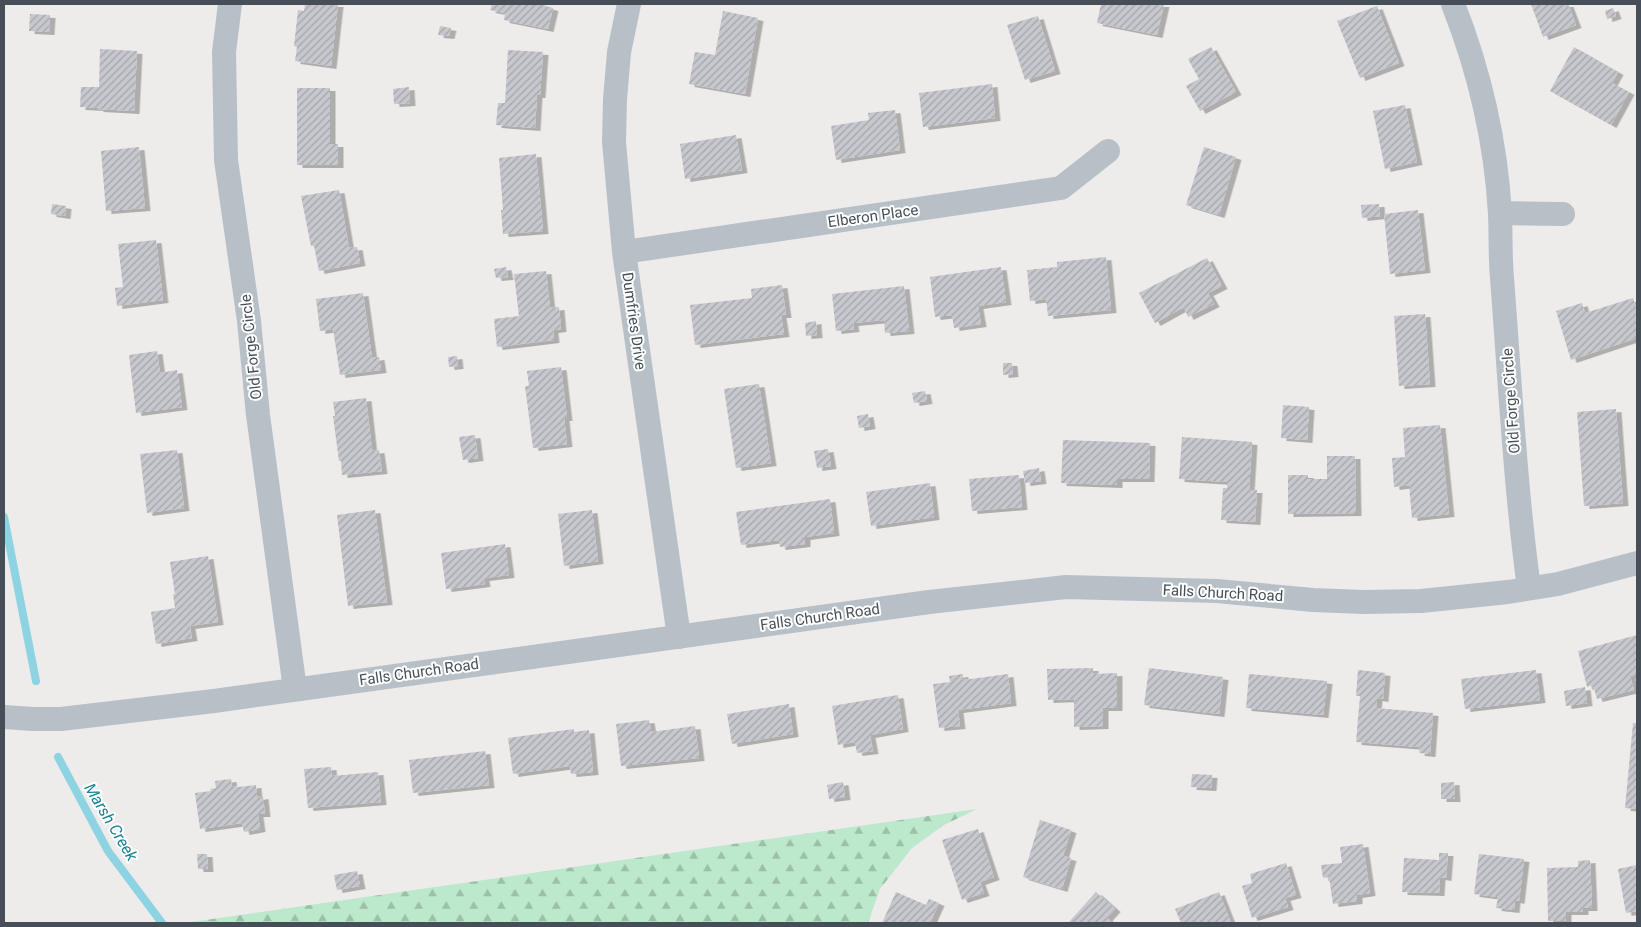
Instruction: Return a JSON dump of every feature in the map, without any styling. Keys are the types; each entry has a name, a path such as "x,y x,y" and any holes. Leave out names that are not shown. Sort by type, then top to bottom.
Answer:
{"street":[{"name":"Old Forge Circle","path":"230,4 224,52 226,160 249,321 258,415 295,689"},
{"name":"Dumfries Drive","path":"629,4 619,52 614,142 624,252 679,636"},
{"name":"Old Forge Circle","path":"1453,4 1464,32 1484,106 1494,161 1500,213 1501,265 1520,524 1529,588"},
{"name":"Elberon Place","path":"624,252 1061,188 1108,151"},
{"path":"1500,213 1563,214"},
{"name":"Falls Church Road","path":"4,717 61,719 295,689 929,602 1066,587 1217,591 1313,600 1364,602 1420,601 1508,592 1558,584 1637,563"}],"green space":[{"path":"977,809 944,825 912,848 880,889 868,923 184,923"}],"building":[{"path":"305,4 338,4 331,66 295,61 297,47 294,46 298,10 304,11"},
{"path":"492,4 545,4 545,6 553,8 548,29 504,20 505,13 490,10"},
{"path":"1101,4 1164,4 1157,35 1097,23"},
{"path":"1531,4 1568,4 1576,25 1543,37"},
{"path":"1377,6 1399,63 1360,78 1337,21"},
{"path":"1613,8 1616,16 1607,19 1605,11"},
{"path":"723,11 758,18 745,94 689,84 695,52 715,55"},
{"path":"30,14 50,15 49,32 29,31"},
{"path":"1038,16 1055,71 1025,80 1007,25"},
{"path":"440,26 451,28 449,36 438,35"},
{"path":"1211,47 1236,92 1200,111 1186,86 1199,79 1188,59"},
{"path":"1574,47 1618,72 1612,83 1629,92 1611,125 1550,91"},
{"path":"100,49 137,51 134,111 80,107 81,87 99,87"},
{"path":"508,50 543,52 540,95 537,95 535,128 496,125 498,103 505,103"},
{"path":"992,84 995,118 923,127 919,93"},
{"path":"409,87 410,103 394,104 393,89"},
{"path":"297,88 330,88 330,144 338,144 338,165 297,165"},
{"path":"1405,105 1417,162 1385,169 1373,111"},
{"path":"895,110 900,150 836,160 831,126 869,120 868,113"},
{"path":"736,135 742,170 685,179 680,144"},
{"path":"139,147 145,208 106,211 101,151"},
{"path":"1204,147 1236,157 1219,215 1186,205"},
{"path":"536,154 543,231 503,234 499,158"},
{"path":"339,190 349,248 357,247 360,263 319,271 314,246 311,246 301,196"},
{"path":"52,204 66,206 65,216 51,214"},
{"path":"1379,204 1380,216 1362,218 1361,205"},
{"path":"1418,210 1425,270 1390,274 1384,214"},
{"path":"156,240 163,300 117,306 115,288 123,287 118,244"},
{"path":"1106,257 1111,310 1048,316 1046,299 1030,301 1027,270 1057,267 1057,262"},
{"path":"1207,258 1222,286 1208,293 1214,304 1188,317 1184,307 1155,323 1139,293"},
{"path":"506,267 508,277 496,278 494,269"},
{"path":"1001,267 1006,302 978,306 981,324 954,328 952,315 935,317 930,277"},
{"path":"546,271 550,308 559,307 561,329 553,330 554,340 497,347 494,319 519,316 514,274"},
{"path":"782,285 786,315 781,315 784,334 695,345 690,305 752,298 751,289"},
{"path":"904,286 909,331 885,333 884,320 853,323 854,329 836,331 832,294"},
{"path":"363,293 372,358 379,357 381,370 340,375 333,329 320,331 316,299"},
{"path":"1633,298 1637,311 1637,338 1571,360 1556,311 1582,303 1585,313"},
{"path":"1425,314 1430,384 1399,386 1394,316"},
{"path":"816,321 817,335 806,336 805,323"},
{"path":"157,351 160,373 177,370 182,407 136,413 129,355"},
{"path":"457,356 458,366 449,367 448,357"},
{"path":"1003,363 1012,363 1013,374 1003,375"},
{"path":"561,367 567,418 564,418 567,444 533,448 525,386 529,386 527,371"},
{"path":"759,384 771,463 736,468 724,389"},
{"path":"925,391 927,401 914,403 912,393"},
{"path":"366,398 372,451 379,450 382,471 342,475 333,416 335,416 333,402"},
{"path":"1283,405 1309,407 1307,440 1281,438"},
{"path":"1616,409 1623,503 1584,506 1577,412"},
{"path":"868,414 870,426 859,428 857,416"},
{"path":"1440,425 1449,514 1412,518 1409,485 1394,487 1392,458 1405,457 1403,428"},
{"path":"475,435 478,458 463,460 459,437"},
{"path":"1182,437 1252,442 1249,490 1257,490 1255,522 1221,520 1223,488 1227,488 1227,482 1179,479"},
{"path":"1063,440 1150,443 1149,479 1117,479 1117,485 1061,483"},
{"path":"828,449 831,466 817,468 814,451"},
{"path":"177,450 184,508 147,513 140,454"},
{"path":"1327,456 1355,456 1356,513 1288,514 1288,475 1308,475 1308,479 1327,479"},
{"path":"1039,468 1041,481 1025,483 1023,471"},
{"path":"1019,475 1022,507 972,511 969,479"},
{"path":"930,483 934,517 871,526 866,492"},
{"path":"830,499 834,533 805,537 805,544 780,547 779,540 741,545 736,512"},
{"path":"375,510 387,602 348,606 337,515"},
{"path":"592,510 598,561 564,566 558,514"},
{"path":"505,544 509,575 484,578 485,584 446,589 441,553"},
{"path":"208,556 218,622 190,626 192,638 156,644 151,612 175,608 173,594 175,594 170,562"},
{"path":"1637,635 1637,674 1630,676 1634,690 1597,699 1593,685 1587,687 1578,651"},
{"path":"1093,668 1093,674 1117,673 1117,708 1103,708 1103,726 1074,727 1074,699 1048,700 1047,669"},
{"path":"1149,668 1223,677 1219,714 1144,705"},
{"path":"1358,670 1385,673 1383,699 1377,698 1376,708 1433,713 1430,754 1419,753 1420,747 1356,742 1360,696 1356,696"},
{"path":"1536,670 1540,700 1465,709 1461,679"},
{"path":"963,674 963,680 1008,674 1011,703 958,710 960,726 939,728 933,684 950,682 949,676"},
{"path":"1249,674 1327,681 1323,715 1246,708"},
{"path":"1585,687 1587,703 1566,706 1564,691"},
{"path":"898,695 903,729 870,735 873,751 857,753 855,742 838,745 832,706"},
{"path":"789,704 793,734 732,744 727,714"},
{"path":"649,720 651,732 695,726 699,758 621,766 616,724"},
{"path":"1633,723 1637,723 1637,809 1625,808"},
{"path":"574,729 574,732 589,730 593,772 571,774 570,766 513,774 508,738"},
{"path":"485,751 489,785 413,793 409,760"},
{"path":"331,767 332,776 378,772 381,802 308,808 304,769"},
{"path":"1192,774 1212,775 1211,788 1191,787"},
{"path":"231,779 232,786 256,785 257,797 263,796 265,814 258,814 260,829 244,832 242,823 200,829 195,793 211,791 210,789 216,788 215,781"},
{"path":"843,782 845,797 829,799 827,785"},
{"path":"1454,782 1455,799 1441,799 1441,783"},
{"path":"1040,820 1071,830 1063,856 1071,858 1062,889 1023,877"},
{"path":"978,829 994,877 980,882 984,893 962,900 942,840"},
{"path":"1363,844 1370,893 1357,895 1357,901 1333,904 1329,877 1323,878 1321,865 1342,863 1340,847"},
{"path":"1439,853 1448,853 1446,878 1440,877 1439,893 1402,892 1404,858 1439,860"},
{"path":"197,854 207,854 208,869 198,869"},
{"path":"1479,854 1524,859 1519,901 1515,900 1514,910 1496,908 1498,897 1474,894"},
{"path":"1590,860 1592,908 1583,908 1583,912 1566,912 1566,921 1548,921 1547,868 1578,867 1578,861"},
{"path":"1286,863 1296,895 1285,898 1288,907 1252,918 1242,886 1252,883 1250,874"},
{"path":"1637,865 1637,911 1626,913 1618,869"},
{"path":"357,871 360,886 337,890 334,875"},
{"path":"896,892 926,905 929,899 939,903 930,923 882,923"},
{"path":"1096,892 1115,909 1107,918 1113,923 1068,923"},
{"path":"1219,892 1231,923 1181,923 1175,909"}],"waterway":[{"name":"Marsh Creek","path":"4,517 36,681"},
{"name":"Marsh Creek","path":"58,757 108,851 162,923"}]}
